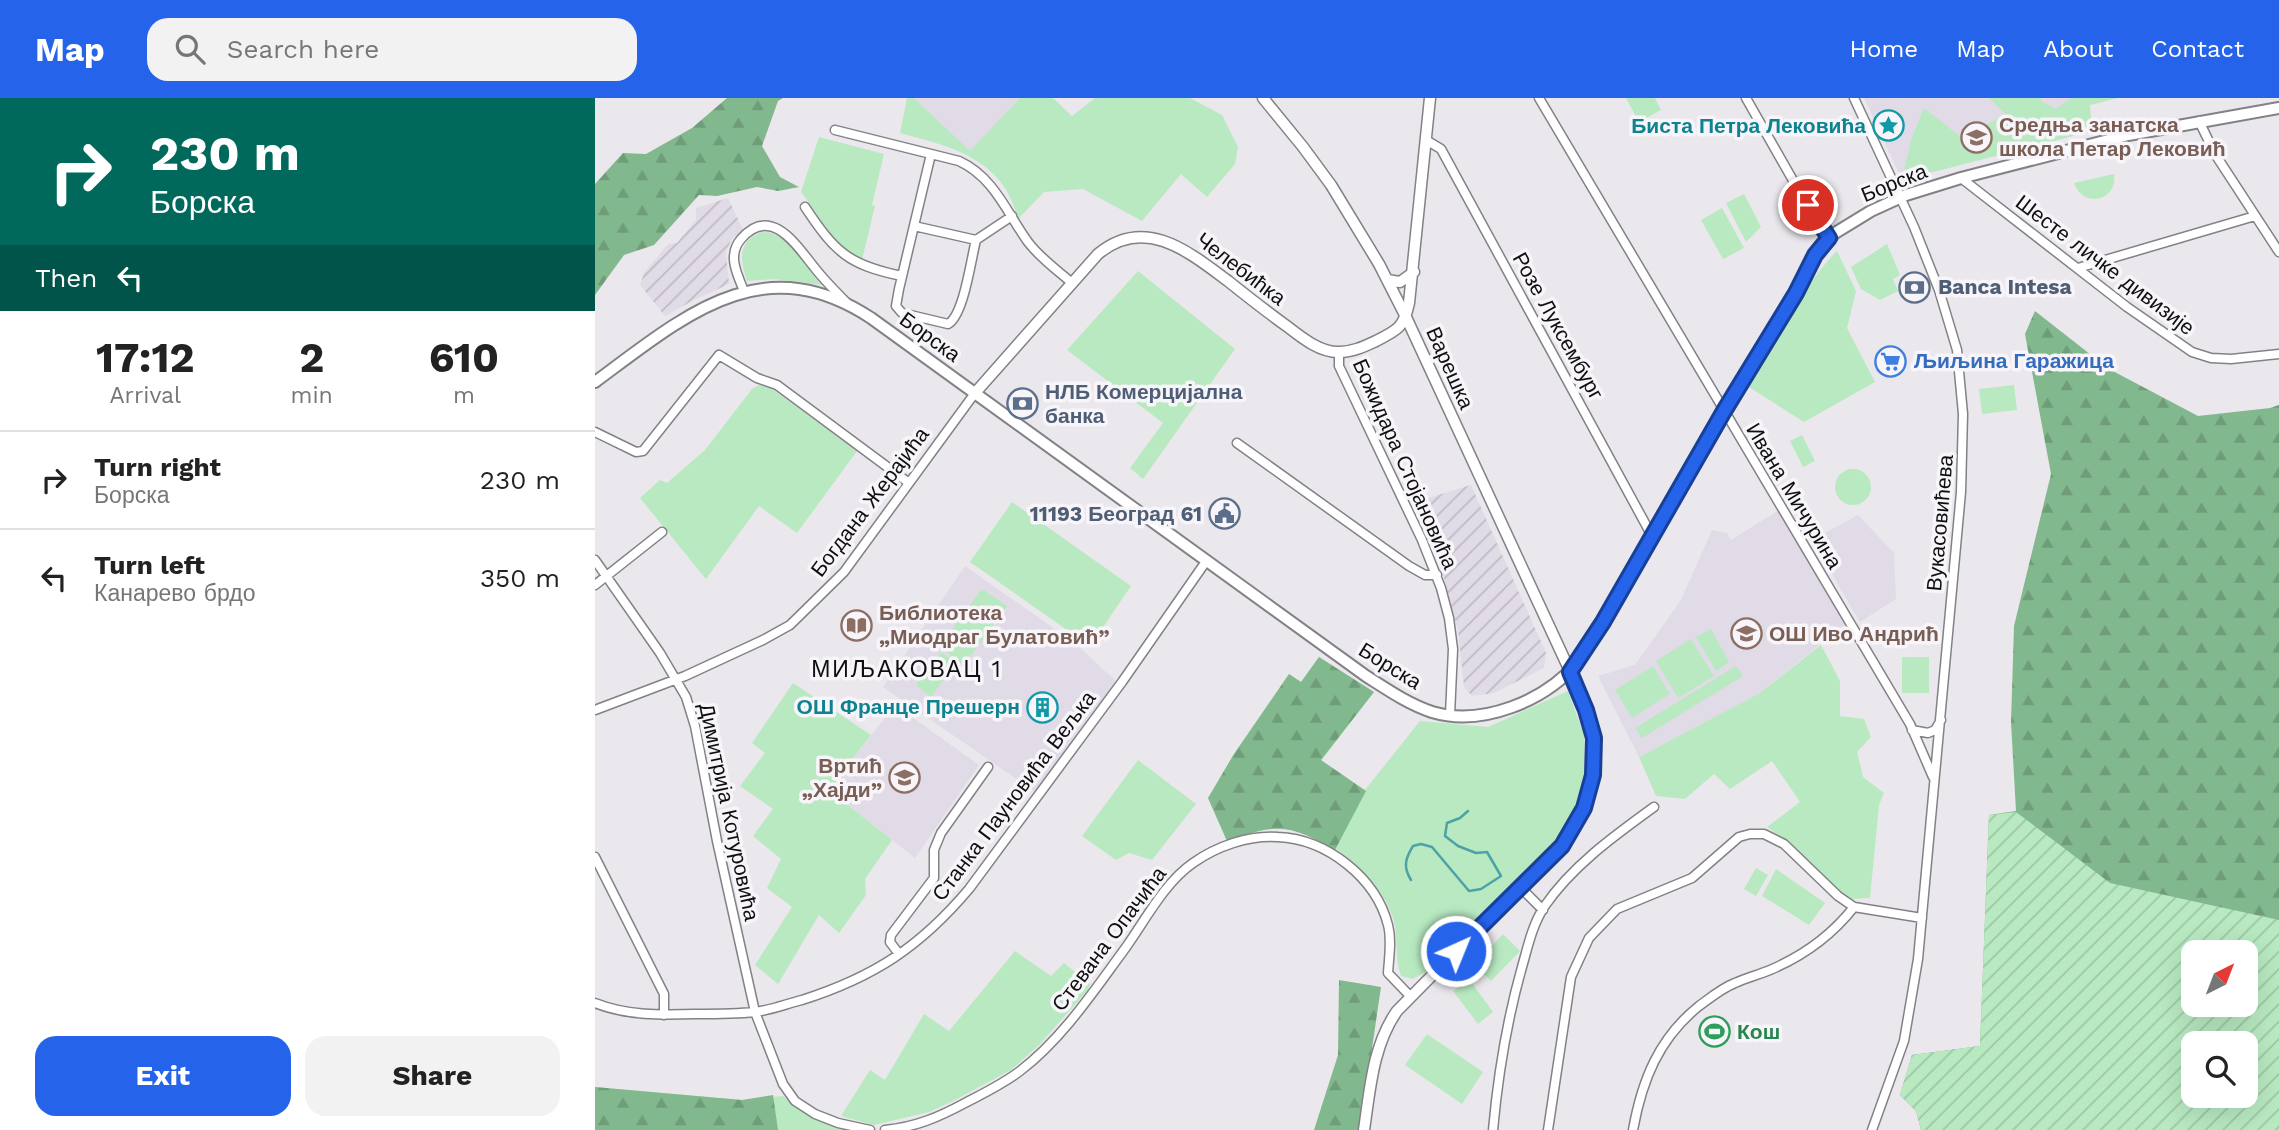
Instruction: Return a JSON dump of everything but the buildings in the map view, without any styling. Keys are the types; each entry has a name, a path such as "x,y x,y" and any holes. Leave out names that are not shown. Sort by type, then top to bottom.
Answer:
{"main road":[{"name":"Борска","path":"595,382 691,315 744,291 772,287 794,288 848,304 1333,653 1400,698 1420,708 1450,715 1470,716 1499,711 1539,694 1570,672 1603,622 1724,411 1796,293 1815,255 1829,238 1859,218 1900,198 1961,178 2128,135 2279,108"}],"street":[{"name":"Варешка","path":"1263,98 1331,185 1387,280 1570,672 1594,738 1591,785 1580,818 1567,839 1390,1021 1376,1057 1364,1130"},
{"path":"1339,352 1353,350 1383,337 1400,327 1406,317 1414,272 1429,98"},
{"name":"Ивана Мичурина","path":"1539,98 1912,730 1933,777"},
{"path":"1746,98 1819,226 1829,238"},
{"name":"Вукасовићева","path":"1854,98 1927,257 1949,320 1961,378 1964,455 1938,762 1933,777 1919,959 1899,1060 1872,1130"},
{"path":"2199,121 2215,154 2279,252"},
{"path":"835,130 959,161 972,168 990,184 1033,248 1072,283"},
{"name":"Розе Луксембург","path":"1426,140 1441,149 1652,536"},
{"name":"Борска","path":"931,154 902,276 896,306 899,310 948,324 952,322 958,311 976,240"},
{"name":"Шесте личке дивизије","path":"1961,178 2159,330 2192,352 2211,358 2231,359 2279,354"},
{"name":"Борска","path":"805,207 828,241 850,259 870,269 902,276"},
{"path":"914,226 976,240 1012,216"},
{"path":"2078,268 2255,216"},
{"path":"744,291 734,260 737,244 753,230 773,228 789,235 848,304"},
{"name":"Челебићка","path":"975,393 1098,254 1117,243 1139,238 1164,240 1195,257 1302,338 1321,348 1339,352"},
{"path":"1387,280 1400,282 1414,272"},
{"name":"Божидара Стојановића","path":"1339,352 1339,366 1437,575 1449,618 1453,649 1450,715"},
{"path":"595,432 636,452 643,451 719,355 757,378 777,385 909,483"},
{"name":"Богдана Жерајића","path":"595,710 677,679 790,625 844,572 975,393"},
{"path":"1237,443 1409,566 1425,575 1437,575"},
{"path":"595,585 662,532"},
{"name":"Димитрија Котуровића","path":"595,560 677,679 686,697 695,726 755,1012"},
{"name":"Станка Пауновића Вељка","path":"595,1003 625,1012 664,1015 755,1012 850,983 871,974 899,954 943,918 969,889 1122,682 1207,560"},
{"path":"1912,730 1928,733 1935,730 1942,719"},
{"path":"899,954 890,942 891,935 934,878 934,850 937,841 988,767"},
{"path":"1493,1130 1497,1082 1517,985 1531,934 1543,909 1592,855 1654,807"},
{"path":"1548,1130 1571,976 1589,938 1616,909 1692,878 1731,843 1750,834 1764,834 1784,844 1854,907 1921,918"},
{"name":"Стевана Опачића","path":"885,1130 929,1121 983,1094 1020,1071 1038,1056 1066,1025 1177,877 1206,854 1244,840 1265,837 1297,840 1334,856 1355,870 1377,899 1388,925 1390,977 1411,997"},
{"path":"595,857 664,994 664,1015"},
{"path":"1520,887 1543,909"},
{"path":"1633,1130 1649,1070 1661,1046 1677,1025 1726,987 1772,969 1807,950 1840,924 1854,907"},
{"path":"755,1012 783,1084 795,1101 825,1119 870,1130"}],"shaded area":[{"path":"914,98 1021,98 970,152"},
{"name":"Средња занатска школа Петар Лековић","path":"1864,98 2076,98 2088,132 1902,180"},
{"path":"728,198 743,230 731,240 726,253 729,284 665,316 640,285 644,273 668,244 677,243 696,220 696,208"},
{"path":"1471,485 1546,653 1544,668 1494,693 1472,696 1464,687 1458,631 1441,566 1412,503"},
{"name":"ОШ Иво Андрић","path":"1781,509 1848,622 1760,693 1639,757 1598,676 1635,665 1681,600 1712,530 1727,533 1731,540"},
{"path":"1858,515 1894,553 1896,599 1860,622 1812,540"},
{"path":"965,566 1076,644 1120,685 1037,793 883,687"},
{"name":"Вртић „Хајди”","path":"895,705 979,765 915,858 829,790"}],"green space":[{"path":"727,98 783,98 778,101 762,146 780,177 799,187 778,191 757,187 717,196 699,195 654,245 624,255 595,295 595,184 623,153 646,154 692,128"},
{"path":"907,98 914,98 970,151 1020,98 1053,98 1072,116 1095,98 1190,98 1222,115 1238,147 1235,164 1207,197 1181,174 1142,221 1083,189 1044,192 1018,219 1011,198 1001,182 973,158 900,133"},
{"path":"1626,98 1655,98 1661,110 1639,122"},
{"name":"Средња занатска школа Петар Лековић","path":"1989,98 2041,98 2055,109 2072,98 2118,98 2090,105 2092,131 1902,180 1911,140 1924,108 1962,138 2006,114"},
{"path":"819,137 884,154 862,260 831,235 801,192"},
{"path":"2114,174 2111,190 2099,198 2085,196 2078,191 2074,183"},
{"path":"1744,194 1761,227 1746,242 1726,203"},
{"path":"1722,208 1744,248 1723,259 1701,220"},
{"path":"762,232 773,233 789,244 822,285 774,279 747,281 742,259 744,246 748,240"},
{"path":"1887,244 1900,275 1893,279 1898,291 1880,300 1861,289 1851,267"},
{"path":"1837,251 1856,291 1847,328 1875,382 1804,422 1749,387 1811,282"},
{"path":"1138,271 1235,349 1143,479 1130,468 1163,423 1067,350"},
{"path":"2035,311 2109,369 2198,416 2279,405 2279,1130 1921,1130 1916,1111 1900,1095 1912,1055 1980,1046 1989,815 2016,811 2011,722 2014,626 2051,474 2025,334"},
{"path":"759,385 768,386 857,451 797,533 759,506 706,579 640,498 660,480 667,483 705,450 752,389"},
{"path":"2014,385 2017,410 1982,414 1979,389"},
{"path":"1802,435 1815,461 1803,467 1790,441"},
{"path":"1853,469 1865,475 1871,487 1865,499 1853,505 1841,499 1835,487 1841,475"},
{"path":"1012,502 1131,586 1090,646 970,562"},
{"path":"982,589 1007,606 964,665 939,647"},
{"path":"1711,629 1729,662 1716,671 1696,637"},
{"path":"1691,639 1714,676 1678,698 1656,661"},
{"path":"1821,645 1840,681 1840,716 1864,719 1871,737 1857,752 1863,777 1884,793 1879,805 1870,898 1851,899 1831,889 1792,845 1767,827 1800,802 1772,761 1730,789 1714,774 1685,799 1656,796 1639,757 1760,693"},
{"path":"941,652 956,663 931,697 916,685"},
{"path":"1319,657 1374,692 1321,761 1365,790 1420,721 1488,727 1568,691 1584,735 1585,786 1566,831 1429,970 1413,979 1401,976 1393,918 1387,903 1365,873 1334,848 1301,832 1285,829 1263,830 1227,841 1208,798 1234,754 1289,674 1301,682"},
{"path":"1319,657 1374,692 1321,760 1366,791 1335,850 1306,835 1283,829 1259,831 1227,841 1208,798 1234,754 1289,674 1301,682"},
{"path":"1902,657 1929,657 1929,693 1902,693"},
{"path":"1653,666 1670,694 1632,718 1615,690"},
{"path":"1736,666 1743,676 1642,738 1635,728"},
{"path":"793,683 871,735 829,790 892,840 865,879 866,895 839,933 819,915 778,984 755,965 792,907 767,888 781,859 753,836 773,809 740,786 765,753 752,743"},
{"path":"1138,760 1196,804 1152,860 1129,853 1116,860 1082,836"},
{"path":"2016,812 2110,883 2279,920 2279,1130 1921,1130 1916,1111 1900,1095 1912,1055 1980,1046 1989,815"},
{"path":"1756,868 1768,875 1756,896 1744,889"},
{"path":"1776,869 1825,903 1809,925 1762,896"},
{"path":"1503,934 1520,951 1491,981 1474,965"},
{"path":"1015,951 1051,976 1064,963 1090,984 1088,990 1039,1045 1011,1070 929,1112 874,1125 841,1116 870,1070 885,1080 924,1014 949,1031"},
{"path":"1469,979 1493,1012 1478,1024 1453,991"},
{"path":"1339,980 1381,987 1360,1130 1314,1130 1338,1055"},
{"name":"Кош","path":"1718,1019 1728,1030 1712,1046 1700,1033"},
{"path":"1427,1034 1483,1072 1462,1104 1405,1065"},
{"path":"595,1087 742,1100 783,1096 817,1118 856,1130 595,1130"},
{"path":"595,1087 742,1100 773,1095 778,1130 595,1130"}],"waterway":[{"path":"1411,880 1406,867 1407,859 1413,846 1421,844 1432,847 1469,891 1481,889 1501,876 1487,852 1476,853 1458,846 1445,836 1447,823 1460,818 1468,811"}],"place":[{"name":"Биста Петра Лековића","path":"1889,126"},
{"name":"Средња занатска школа Петар Лековић","path":"1976,137"},
{"name":"Banca Intesa","path":"1915,287"},
{"name":"Љиљина Гаражица","path":"1891,361"},
{"name":"НЛБ Комерцијална банка","path":"1022,404"},
{"name":"11193 Београд 61","path":"1225,514"},
{"name":"Библиотека „Миодраг Булатовић”","path":"856,625"},
{"name":"ОШ Иво Андрић","path":"1746,634"},
{"name":"ОШ Франце Прешерн","path":"1043,707"},
{"name":"Вртић „Хајди”","path":"905,778"},
{"name":"Кош","path":"1714,1032"}],"district":[{"name":"МИЉАКОВАЦ 1","path":"907,669"}],"route":[{"path":"1456,951 1562,846 1580,818 1591,785 1595,750 1590,722 1570,672 1603,622 1724,411 1796,293 1815,255 1829,238 1808,205"}]}
